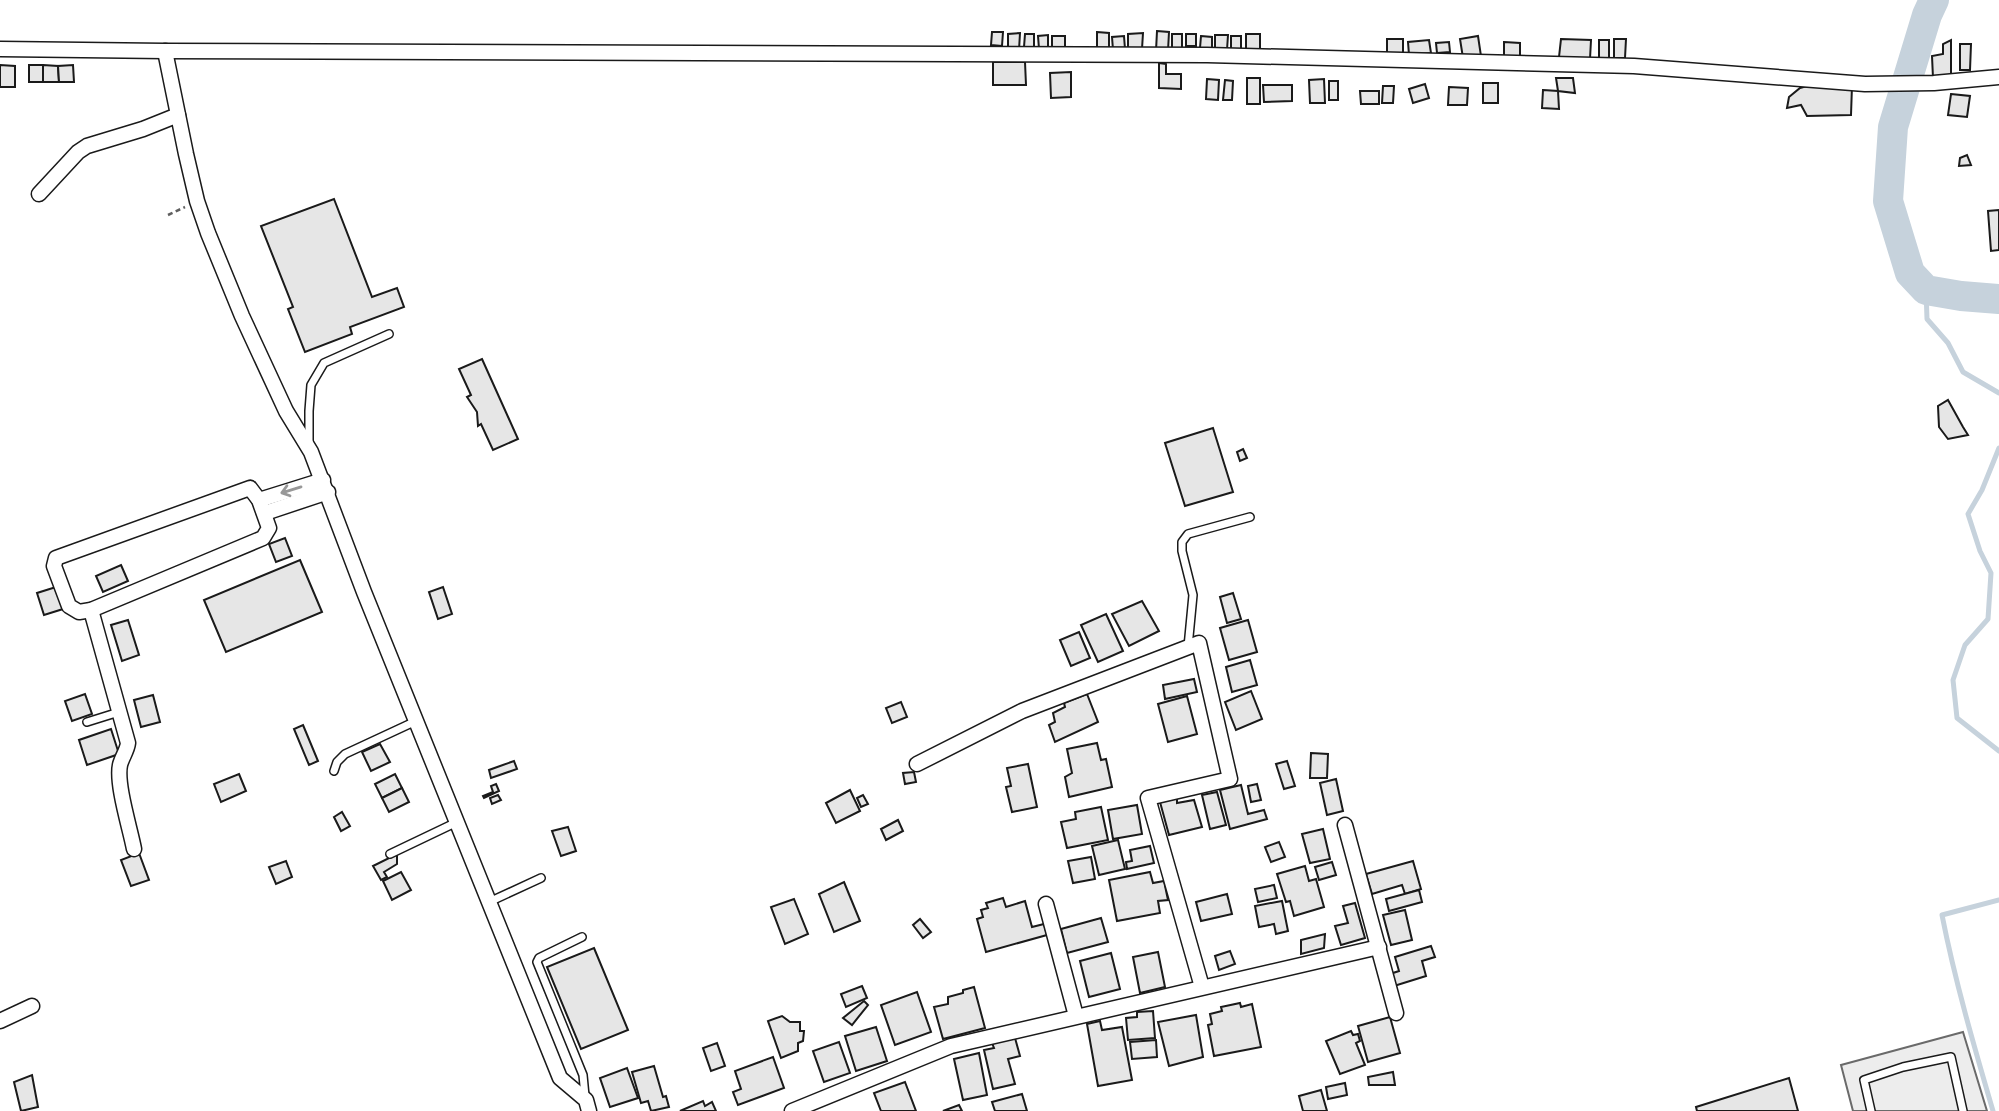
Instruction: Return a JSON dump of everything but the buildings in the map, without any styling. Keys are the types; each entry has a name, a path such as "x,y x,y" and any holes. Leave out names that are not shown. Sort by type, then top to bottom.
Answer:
{"street":[{"path":"0,48 1207,55 1634,66 1865,84 1934,83 1999,77"},
{"path":"165,51 197,201 208,233 242,316 286,411 312,452 364,592 560,1078 587,1105"},
{"path":"39,194 78,152 87,146 178,115"},
{"path":"262,507 325,486"},
{"path":"244,489 253,490 262,507 269,528 263,538 91,610 79,612 69,606 54,566 56,558 244,489"},
{"path":"91,610 128,743 120,764 120,777 134,849"},
{"path":"917,764 1022,711 1199,643 1230,779 1148,798 1202,987"},
{"path":"1345,825 1396,1013"},
{"path":"1046,904 1076,1017"},
{"path":"792,1111 951,1046 1379,947"},
{"path":"0,1021 32,1006"}],"lane":[{"path":"312,452 308,434 311,385 324,363 389,334"},
{"path":"1188,648 1193,595 1182,542 1188,534 1250,517"},
{"path":"87,722 119,712"},
{"path":"334,771 337,762 345,754 417,721"},
{"path":"390,855 457,822"},
{"path":"489,902 541,878"},
{"path":"582,937 539,958 537,962 583,1075 587,1105"},
{"path":"1871,1111 1864,1080 1903,1067 1951,1057 1963,1111"}],"shaded area":[{"path":"1963,1032 1987,1111 1853,1111 1841,1065"}],"waterway":[{"path":"1934,0 1893,127 1888,201 1910,273 1926,290 1999,299"},
{"path":"1926,290 1927,319 1948,343 1963,372 1999,393"},
{"path":"1999,448 1982,490 1968,514 1980,551 1991,573 1988,619 1965,645 1953,680 1957,718 1999,751"},
{"path":"1993,1111 1959,989 1942,915 1999,900"}]}
